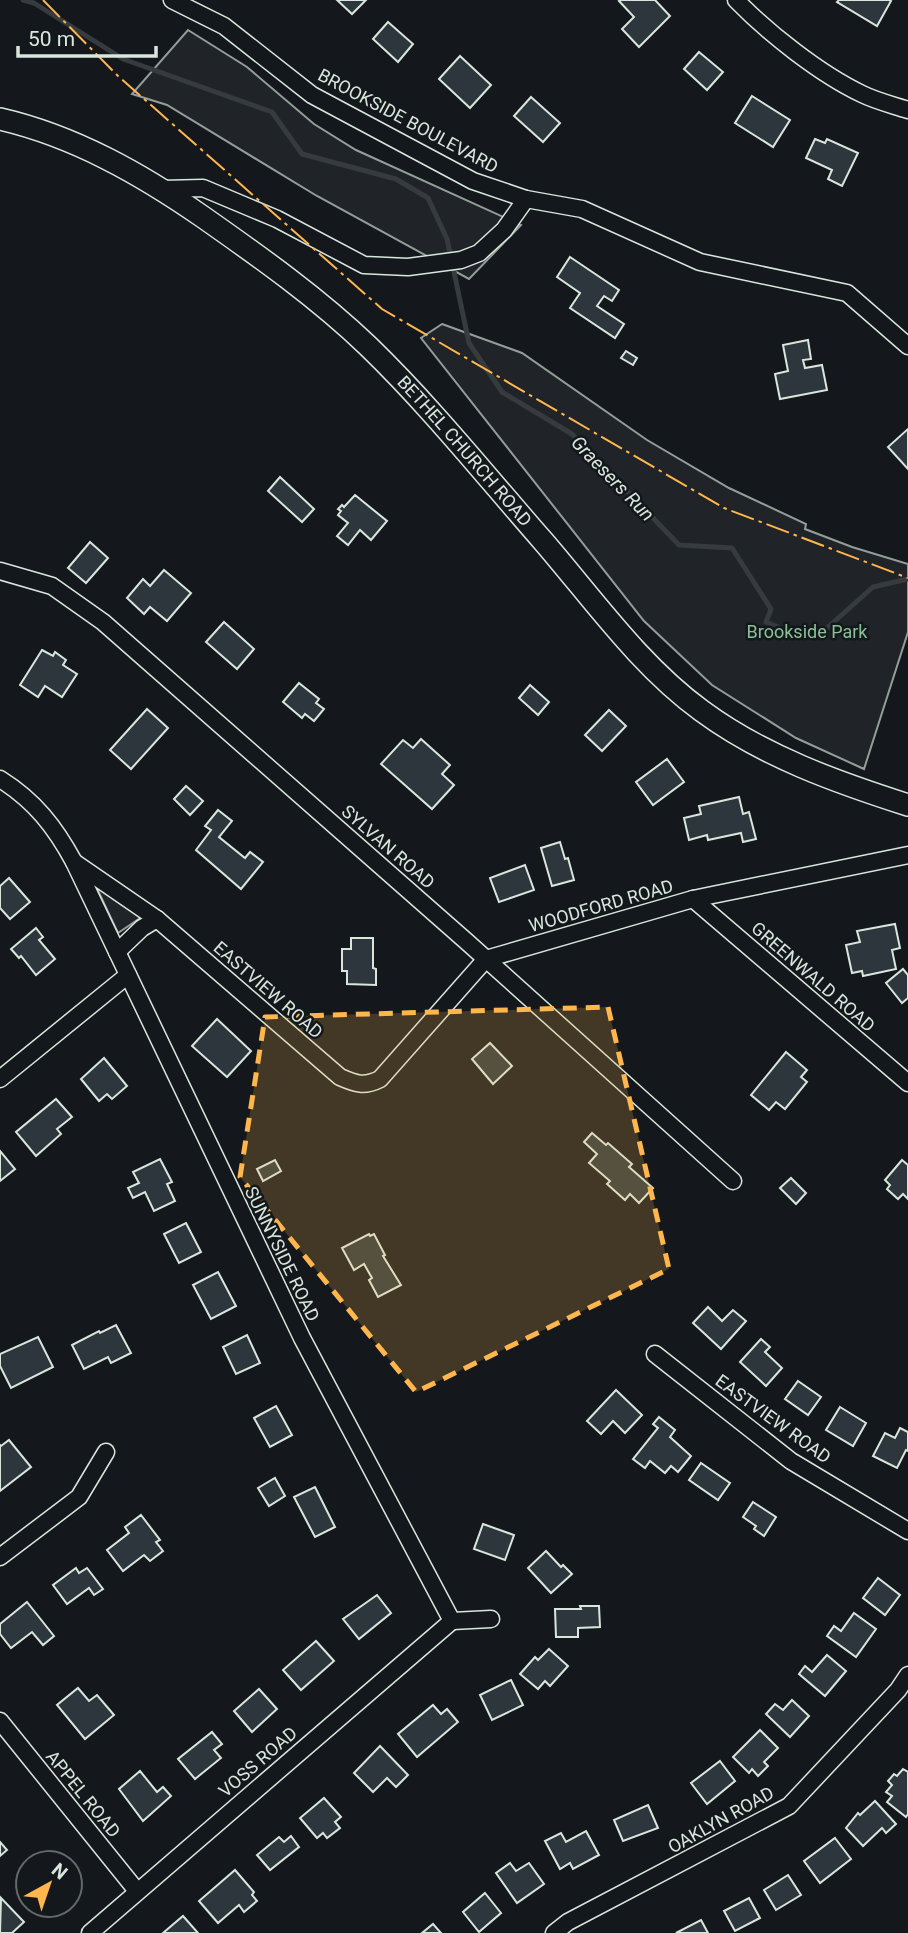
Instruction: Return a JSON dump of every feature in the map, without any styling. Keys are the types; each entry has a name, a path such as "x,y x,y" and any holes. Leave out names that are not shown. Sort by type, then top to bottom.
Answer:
{"street":[{"name":"BROOKSIDE BOULEVARD","path":"172,0 224,26 312,95 473,181 526,199 582,209 700,262 847,293 908,346"},
{"path":"736,0 751,16 810,62 862,94 908,110"},
{"name":"BETHEL CHURCH ROAD","path":"0,119 36,127 93,151 162,189 304,291 367,345 423,402 622,635 668,683 702,712 746,740 798,765 852,787 908,804"},
{"path":"162,189 203,188 277,219 364,265 408,267 461,260 480,253 504,230 526,199"},
{"name":"SYLVAN ROAD","path":"0,571 52,586 103,622 486,959 733,1181"},
{"name":"SUNNYSIDE ROAD","path":"0,779 30,801 56,830 74,862 302,1339 452,1621"},
{"name":"WOODFORD ROAD","path":"486,959 693,899 908,855"},
{"name":"EASTVIEW ROAD","path":"74,862 157,919 340,1077 357,1085 369,1085 380,1079 486,959"},
{"name":"GREENWALD ROAD","path":"693,899 908,1083"},
{"path":"117,952 142,928 157,919"},
{"path":"0,1079 128,975"},
{"name":"EASTVIEW ROAD","path":"655,1354 791,1461 908,1531"},
{"path":"0,1556 79,1497 106,1452"},
{"path":"452,1621 491,1619"},
{"name":"VOSS ROAD","path":"90,1933 452,1621"},
{"name":"OAKLYN ROAD","path":"554,1933 568,1922 789,1806 898,1690 908,1675"},
{"name":"APPEL ROAD","path":"0,1721 137,1891"}],"highlighted area":[{"path":"608,1007 669,1269 416,1392 240,1177 265,1017"}],"green space":[{"path":"188,30 247,67 314,124 356,150 521,225 469,279 317,196 167,105 132,94"},
{"name":"Brookside Park","path":"442,324 522,353 647,440 729,488 806,524 805,529 908,564 908,632 864,769 796,738 712,685 644,621 421,338"},
{"path":"93,880 143,916 118,933"}],"building":[{"path":"337,0 366,0 352,14"},
{"path":"655,0 670,16 639,47 622,29 634,17 619,1"},
{"path":"891,1 877,26 837,2"},
{"path":"388,22 413,44 398,62 373,39"},
{"path":"699,52 723,72 707,90 684,69"},
{"path":"460,56 491,85 470,108 439,79"},
{"path":"752,96 790,120 773,147 735,123"},
{"path":"531,97 560,123 543,142 514,116"},
{"path":"815,139 825,143 827,139 858,153 842,186 828,179 832,170 806,158"},
{"path":"570,257 619,290 612,301 604,296 597,306 624,324 615,338 570,308 580,293 557,277"},
{"path":"808,340 811,359 803,360 805,368 822,365 827,390 780,399 775,374 788,371 783,345"},
{"path":"626,351 637,358 633,365 621,358"},
{"path":"908,429 908,469 888,447"},
{"path":"280,477 314,509 302,522 268,491"},
{"path":"355,495 387,521 371,540 360,530 348,545 337,536 348,523 338,515 341,511 338,509 342,505 344,507"},
{"path":"90,542 108,558 86,583 68,568"},
{"path":"164,570 191,593 167,621 150,607 144,614 127,598 143,579 150,586"},
{"path":"224,622 254,649 237,669 206,642"},
{"path":"42,650 53,656 55,652 66,660 63,665 77,674 62,697 45,686 38,697 20,685"},
{"path":"299,683 319,699 316,703 324,709 314,721 305,714 302,718 283,702"},
{"path":"530,685 549,702 538,715 519,698"},
{"path":"147,709 168,728 131,769 110,750"},
{"path":"609,710 626,726 602,751 585,735"},
{"path":"421,739 450,765 442,774 454,785 432,809 381,764 403,740 413,748"},
{"path":"667,759 684,782 653,805 636,782"},
{"path":"186,786 203,801 190,815 174,799"},
{"path":"739,797 743,814 749,812 756,839 743,842 741,833 708,840 707,835 689,840 684,818 701,814 699,806"},
{"path":"218,810 232,821 219,837 245,858 250,852 263,862 241,889 196,850 211,830 205,826"},
{"path":"560,842 574,880 552,886 541,848"},
{"path":"525,865 534,890 499,902 490,878"},
{"path":"9,878 30,902 10,919 0,908 0,886"},
{"path":"895,924 900,948 892,950 896,969 863,976 862,971 852,973 846,945 860,942 857,931"},
{"path":"36,928 43,937 39,940 55,959 36,975 21,956 19,958 11,949"},
{"path":"351,938 373,938 376,985 347,984 347,971 342,971 342,949 351,949"},
{"path":"903,969 908,975 908,998 902,1003 886,983"},
{"path":"217,1019 251,1051 227,1077 192,1046"},
{"path":"490,1043 512,1066 493,1084 472,1059"},
{"path":"786,1052 807,1070 801,1077 807,1082 785,1109 776,1102 769,1110 751,1095"},
{"path":"104,1058 127,1086 112,1099 107,1094 99,1101 81,1079"},
{"path":"56,1099 72,1117 57,1129 61,1134 36,1156 16,1132"},
{"path":"592,1133 632,1164 629,1167 653,1188 639,1203 630,1194 625,1200 607,1184 610,1181 589,1163 597,1154 584,1142"},
{"path":"0,1151 15,1169 0,1181"},
{"path":"160,1159 172,1182 167,1184 175,1201 154,1211 145,1192 133,1198 128,1188 139,1183 133,1172"},
{"path":"275,1160 281,1171 263,1181 257,1169"},
{"path":"902,1160 908,1165 908,1199 903,1194 898,1199 887,1189 890,1185 885,1180"},
{"path":"791,1178 806,1193 796,1204 780,1188"},
{"path":"186,1223 201,1252 179,1263 164,1234"},
{"path":"374,1234 385,1255 383,1256 401,1285 378,1297 364,1264 354,1270 342,1248"},
{"path":"218,1272 236,1306 211,1319 193,1285"},
{"path":"708,1307 722,1321 733,1310 746,1321 721,1349 693,1323"},
{"path":"116,1325 131,1353 111,1363 108,1357 84,1369 72,1345"},
{"path":"247,1335 260,1363 236,1374 223,1347"},
{"path":"38,1337 53,1367 11,1388 0,1366 0,1354"},
{"path":"761,1339 770,1347 765,1352 782,1368 766,1386 740,1362"},
{"path":"798,1381 821,1397 808,1415 785,1399"},
{"path":"616,1390 642,1415 625,1433 613,1421 601,1434 587,1421"},
{"path":"276,1406 292,1435 270,1447 254,1418"},
{"path":"840,1407 866,1423 853,1446 826,1430"},
{"path":"659,1417 675,1430 670,1437 691,1456 678,1472 671,1466 665,1473 650,1461 645,1468 633,1459 658,1428 653,1424"},
{"path":"900,1428 908,1432 908,1451 906,1450 897,1468 873,1456 885,1433 895,1438"},
{"path":"9,1440 31,1467 0,1491 0,1445"},
{"path":"701,1463 730,1483 718,1500 689,1480"},
{"path":"275,1478 285,1496 269,1506 258,1488"},
{"path":"315,1487 335,1527 315,1537 294,1497"},
{"path":"753,1502 776,1517 764,1536 743,1517"},
{"path":"141,1515 160,1540 156,1542 163,1551 150,1561 144,1555 123,1571 107,1550 129,1533 125,1527"},
{"path":"483,1524 514,1535 505,1560 474,1549"},
{"path":"546,1551 572,1574 551,1593 528,1568"},
{"path":"76,1568 79,1573 87,1568 103,1589 94,1595 89,1588 67,1604 53,1585"},
{"path":"878,1578 900,1595 885,1615 863,1598"},
{"path":"377,1595 391,1613 359,1639 343,1619"},
{"path":"27,1602 54,1636 43,1645 32,1632 11,1648 0,1634 0,1624"},
{"path":"580,1606 599,1606 600,1627 578,1628 578,1637 556,1637 555,1609 581,1609"},
{"path":"854,1613 876,1629 856,1657 827,1636 834,1626 841,1631"},
{"path":"316,1641 334,1661 301,1690 283,1670"},
{"path":"549,1649 568,1666 550,1686 545,1681 538,1689 520,1674 535,1657 538,1660"},
{"path":"827,1655 846,1671 825,1696 799,1674 805,1666 812,1672"},
{"path":"511,1680 523,1705 492,1720 480,1695"},
{"path":"78,1688 89,1701 97,1695 114,1715 85,1739 57,1705"},
{"path":"259,1689 277,1709 252,1732 234,1711"},
{"path":"792,1700 809,1716 790,1737 766,1714 775,1704 783,1710"},
{"path":"433,1705 441,1714 447,1709 458,1722 417,1757 398,1734"},
{"path":"760,1730 778,1748 764,1762 768,1766 758,1776 752,1769 749,1773 733,1757"},
{"path":"212,1732 222,1744 214,1750 221,1758 195,1779 178,1759"},
{"path":"380,1746 408,1775 396,1787 387,1778 373,1792 354,1773"},
{"path":"720,1761 735,1781 707,1804 691,1783"},
{"path":"903,1769 908,1772 906,1817 887,1802 892,1796 886,1792 892,1785 888,1781"},
{"path":"140,1771 157,1792 163,1787 171,1796 143,1821 119,1789"},
{"path":"324,1798 341,1817 335,1822 340,1828 327,1838 323,1833 317,1838 300,1818"},
{"path":"875,1801 896,1824 886,1833 882,1828 863,1846 846,1828 858,1813 860,1815"},
{"path":"648,1805 658,1828 623,1841 614,1820"},
{"path":"586,1831 599,1855 573,1869 570,1863 560,1869 545,1841 561,1833 566,1842"},
{"path":"291,1836 299,1847 270,1870 257,1855 279,1837 284,1842"},
{"path":"835,1838 851,1859 820,1883 804,1861"},
{"path":"0,1842 7,1850 0,1856"},
{"path":"510,1863 516,1871 529,1863 544,1884 517,1903 496,1873"},
{"path":"235,1870 254,1892 252,1895 257,1901 244,1912 239,1905 218,1923 199,1901"},
{"path":"788,1875 801,1895 776,1910 764,1890"},
{"path":"485,1893 501,1913 479,1932 463,1912"},
{"path":"1,1898 14,1912 14,1919 24,1922 12,1933 0,1933"},
{"path":"749,1898 760,1918 735,1931 724,1911"},
{"path":"183,1916 198,1933 163,1933"},
{"path":"701,1920 708,1933 676,1933"},
{"path":"433,1924 441,1933 422,1933"}],"waterway":[{"name":"Graesers Run","path":"23,0 34,3 123,59 272,112 302,154 396,179 428,198 447,239 469,343 502,392 572,434 679,545 732,548 771,609 766,622 790,632 827,628 873,587 908,579"}],"power":[{"path":"43,0 118,76 382,309 724,508 908,578"}]}
